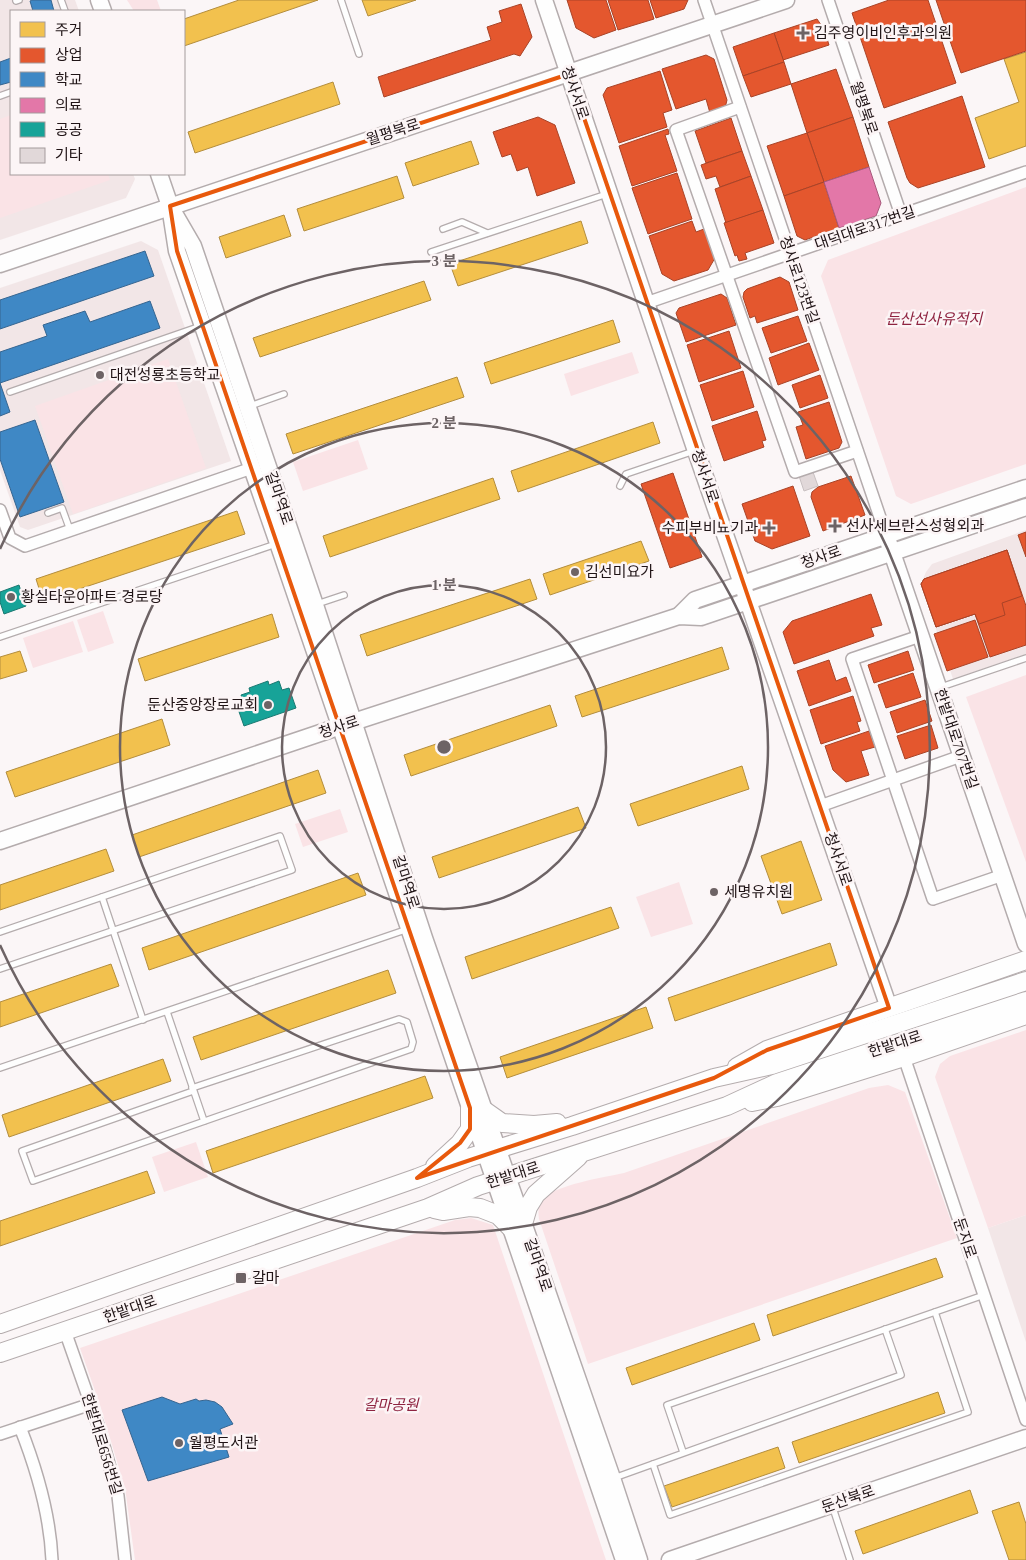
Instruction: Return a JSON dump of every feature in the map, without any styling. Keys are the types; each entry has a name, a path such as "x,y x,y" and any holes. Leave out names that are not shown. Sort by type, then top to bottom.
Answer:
{"main road":[{"path":"714,1078 767,1050 1026,960"},
{"name":"한밭대로","path":"0,1324 492,1150 572,1126 714,1078 772,1065 1026,981"},
{"name":"한밭대로","path":"0,1353 428,1208 478,1186 727,1106 778,1083 1026,1001"},
{"path":"727,1106 777,1097 904,1057 1026,1014"},
{"path":"417,1178 438,1164 460,1143 470,1129 477,1110 502,1123 534,1125 555,1123 572,1126"},
{"path":"428,1208 443,1211 469,1207 480,1208 498,1215 517,1227 536,1194 585,1151"}],"street":[{"name":"청사서로","path":"544,0 748,602 890,1008"},
{"name":"청사로123번길","path":"704,0 886,535"},
{"name":"월평북로","path":"0,264 786,0"},
{"name":"월평북로","path":"828,0 901,216"},
{"path":"740,107 676,130 794,472 857,451"},
{"name":"대덕대로317번길","path":"646,303 1026,172"},
{"name":"갈마역로","path":"159,175 170,206 177,251 278,543 347,724 424,938 477,1110"},
{"name":"갈마역로","path":"170,206 193,246 315,604 347,724 409,929 492,1150 624,1560"},
{"path":"0,510 10,538 25,546 252,468"},
{"name":"청사로","path":"679,616 695,600 1026,488"},
{"name":"청사로","path":"0,841 347,724 679,616 701,617 748,602 1026,507"},
{"name":"한밭대로707번길","path":"886,535 1026,944"},
{"path":"920,636 852,658 934,899 1002,876"},
{"path":"820,806 961,756"},
{"name":"둔지로","path":"904,1057 1026,1420"},
{"name":"갈마역로","path":"517,1227 612,1478 639,1560"},
{"name":"한밭대로656번길","path":"65,1331 98,1425 118,1496 125,1560"},
{"path":"0,1434 91,1404"},
{"path":"20,1427 36,1469 45,1505 52,1560"},
{"name":"둔산북로","path":"670,1560 1026,1438"}],"lane":[{"path":"341,0 359,54"},
{"path":"431,252 609,193"},
{"path":"443,229 462,222 488,234"},
{"path":"10,392 203,326"},
{"path":"248,407 284,394"},
{"path":"620,486 626,474 696,450"},
{"path":"48,513 62,508 70,530"},
{"path":"0,637 278,543"},
{"path":"315,604 344,595"},
{"path":"938,688 1026,658"},
{"path":"0,932 280,836 292,870 0,969"},
{"path":"102,897 143,1020"},
{"path":"0,1068 409,929"},
{"path":"167,1012 204,1121"},
{"path":"399,1019 407,1022 413,1042 411,1049 204,1121 33,1181 22,1151 399,1019"},
{"path":"683,1452 667,1405 984,1295"},
{"path":"653,1464 670,1515 968,1412 935,1312"},
{"path":"612,1478 901,1374 885,1330"},
{"path":"831,1504 850,1560"}],"highlighted area":[{"path":"569,74 889,1008 767,1050 714,1078 417,1178 460,1143 470,1129 470,1108 177,251 170,206"}],"shaded area":[{"path":"0,0 75,0 79,10 10,10 10,175 133,175 135,179 126,198 0,240"},
{"name":"대전성룡초등학교","path":"141,241 158,250 231,461 28,530 20,527 0,470 0,288"},
{"path":"1026,530 1026,654 953,679 922,588 922,581 926,572 932,564"},
{"path":"1026,1215 1026,1342 988,1228"}],"green space":[{"path":"127,0 157,0 161,10 133,10"},
{"path":"10,115 10,175 108,175 110,180 0,218 0,119"},
{"name":"둔산선사유적지","path":"1026,187 1026,464 911,504 896,496 821,276 828,260"},
{"path":"632,352 639,373 571,396 564,374"},
{"path":"168,359 206,468 73,514 35,406"},
{"path":"358,440 368,469 303,491 293,462"},
{"path":"103,611 114,643 88,652 77,620"},
{"path":"73,621 83,652 33,668 23,638"},
{"path":"1026,675 1026,862 966,697"},
{"path":"340,809 348,832 303,847 295,824"},
{"path":"679,882 693,924 651,937 636,897"},
{"path":"1026,1030 1026,1215 988,1228 935,1077 940,1064 950,1056"},
{"path":"888,1085 905,1092 957,1238 588,1364 539,1219 539,1209 542,1200 557,1190 568,1186 624,1173 869,1088"},
{"path":"196,1142 208,1177 164,1192 152,1157"},
{"name":"갈마공원","path":"471,1218 493,1225 606,1560 135,1560 125,1488 100,1405 80,1348 455,1220"}],"building: 주거":[{"path":"239,0 318,0 185,46 185,19"},
{"path":"362,0 416,0 368,16"},
{"path":"1026,52 1026,146 989,159 975,118 1019,102 1004,59"},
{"path":"333,82 340,104 195,153 188,132"},
{"path":"471,141 479,164 413,186 405,163"},
{"path":"397,176 404,198 304,231 297,209"},
{"path":"284,215 291,236 226,258 219,237"},
{"path":"581,221 588,243 458,286 450,264"},
{"path":"424,281 431,300 260,357 253,338"},
{"path":"613,320 620,342 491,384 484,363"},
{"path":"457,377 464,397 293,454 286,434"},
{"path":"653,422 660,443 518,492 511,471"},
{"path":"493,478 500,499 330,557 323,536"},
{"path":"237,511 245,534 43,601 36,579"},
{"path":"641,541 649,561 550,595 543,574"},
{"path":"530,579 537,599 367,656 360,635"},
{"path":"272,614 279,637 145,681 138,659"},
{"path":"722,647 729,669 582,717 575,696"},
{"path":"20,651 27,671 0,679 0,657"},
{"path":"550,705 557,726 411,776 404,755"},
{"path":"162,719 170,745 15,797 6,772"},
{"path":"742,766 749,789 638,826 630,804"},
{"path":"318,770 326,793 139,857 132,835"},
{"path":"578,807 586,828 439,878 432,857"},
{"path":"801,841 822,900 782,914 761,856"},
{"path":"106,849 114,871 0,910 0,885"},
{"path":"358,873 366,895 149,970 142,948"},
{"path":"611,907 619,928 472,979 465,957"},
{"path":"830,943 837,965 675,1021 668,998"},
{"path":"111,964 119,986 0,1027 0,1002"},
{"path":"388,970 396,993 201,1060 193,1037"},
{"path":"646,1007 653,1028 507,1078 500,1057"},
{"path":"163,1059 171,1081 9,1137 2,1115"},
{"path":"425,1076 433,1098 213,1173 206,1151"},
{"path":"147,1171 155,1193 0,1246 0,1221"},
{"path":"936,1258 943,1277 773,1336 767,1315"},
{"path":"754,1323 760,1340 632,1385 626,1368"},
{"path":"938,1392 945,1413 799,1463 792,1442"},
{"path":"778,1447 785,1468 672,1507 664,1486"},
{"path":"970,1490 978,1513 863,1554 855,1531"},
{"path":"1019,1502 1026,1524 1026,1560 1009,1560 992,1511"}],"building: 상업":[{"path":"567,0 606,0 616,30 594,38 576,28"},
{"path":"608,0 648,0 654,19 618,30"},
{"path":"650,0 688,0 684,9 656,18"},
{"path":"889,0 928,0 956,83 884,108 852,13"},
{"path":"936,0 1026,0 1026,51 961,73"},
{"path":"521,4 532,37 520,56 514,54 384,97 378,77 491,40 487,27 502,22 499,11"},
{"path":"817,19 824,29 829,45 783,60 774,33"},
{"path":"774,33 784,62 743,76 733,47"},
{"path":"706,55 714,59 727,100 725,108 710,113 706,99 676,109 662,69"},
{"path":"784,62 791,84 751,97 743,76"},
{"path":"836,69 853,117 807,133 791,84"},
{"path":"660,71 672,110 663,113 667,127 619,143 603,95 607,88"},
{"path":"962,96 985,167 918,188 910,183 907,178 888,122"},
{"path":"538,117 555,125 575,183 537,196 528,167 517,171 511,154 502,157 493,132"},
{"path":"853,117 869,167 824,182 807,133"},
{"path":"731,118 742,151 706,163 695,131"},
{"path":"668,129 669,134 665,135 677,171 632,186 619,146"},
{"path":"807,133 824,182 784,196 767,146"},
{"path":"742,151 751,176 720,187 716,176 706,179 701,165"},
{"path":"677,173 692,219 648,234 632,188"},
{"path":"751,176 763,210 726,223 715,189"},
{"path":"824,182 839,228 805,240 797,236 784,196"},
{"path":"763,210 774,243 745,253 747,259 739,261 737,255 735,256 724,223"},
{"path":"692,221 696,232 704,229 715,258 708,270 674,281 662,274 649,236"},
{"path":"780,277 789,282 798,310 757,323 755,316 750,318 743,297 744,292 747,289"},
{"path":"721,294 727,298 736,325 686,342 676,313 679,308"},
{"path":"798,316 807,341 771,353 762,328"},
{"path":"729,331 741,368 699,382 687,345"},
{"path":"809,343 819,370 778,385 769,358"},
{"path":"743,371 754,407 712,421 700,385"},
{"path":"820,375 828,398 800,408 792,385"},
{"path":"829,402 842,442 839,448 806,459 796,427 803,425 798,412"},
{"path":"757,411 766,440 762,441 764,447 724,461 712,426"},
{"path":"673,473 702,557 670,568 641,484"},
{"path":"851,476 865,515 823,531 811,497 812,492 818,487"},
{"path":"793,486 810,536 772,549 755,541 742,504"},
{"path":"1026,532 1026,557 1018,535"},
{"path":"1007,550 1026,606 1026,645 990,657 975,614 936,627 921,584 924,579"},
{"path":"1007,550 1022,596 1002,603 1005,615 979,624 975,614 936,627 921,584 924,579"},
{"path":"871,594 882,625 871,628 874,636 794,664 783,632 792,621"},
{"path":"975,620 988,657 947,671 934,634"},
{"path":"908,651 914,670 874,683 868,665"},
{"path":"829,660 836,681 846,677 851,691 809,706 797,671"},
{"path":"913,673 921,697 886,708 878,685"},
{"path":"853,696 861,721 857,722 860,731 821,744 810,710"},
{"path":"925,700 932,721 897,733 890,712"},
{"path":"931,725 938,748 905,759 897,736"},
{"path":"869,731 875,747 861,751 869,775 846,782 833,770 825,746"}],"building: 학교":[{"path":"51,0 54,10 33,10 30,1"},
{"path":"10,58 10,82 0,85 0,62"},
{"path":"145,251 154,276 0,329 0,300"},
{"path":"150,301 160,328 0,383 0,352 47,336 43,325 85,311 90,322"},
{"path":"0,383 10,412 0,416"},
{"path":"35,420 64,502 20,517 0,459 0,432"},
{"name":"월평도서관","path":"162,1397 180,1404 196,1399 199,1401 206,1400 215,1402 222,1407 233,1424 220,1429 229,1457 148,1481 122,1410"}],"building: 의료":[{"path":"869,167 881,203 876,216 839,228 824,182"}],"building: 공공":[{"name":"황실타운아파트 경로당","path":"19,585 26,606 4,614 0,602 0,592"},
{"name":"둔산중앙장로교회","path":"268,681 269,685 279,681 282,690 289,688 296,708 244,726 237,706 244,703 241,695 250,692 249,688"}],"building: 기타":[{"path":"813,472 818,486 804,491 799,476"}],"place":[{"name":"김주영이비인후과의원","path":"803,33"},
{"name":"대전성룡초등학교","path":"100,375"},
{"name":"선사세브란스성형외과","path":"835,526"},
{"name":"수피부비뇨기과","path":"769,528"},
{"name":"김선미요가","path":"575,572"},
{"name":"황실타운아파트 경로당","path":"11,597"},
{"name":"둔산중앙장로교회","path":"268,705"},
{"name":"세명유치원","path":"714,892"},
{"name":"갈마","path":"241,1278"},
{"name":"월평도서관","path":"179,1443"}]}
